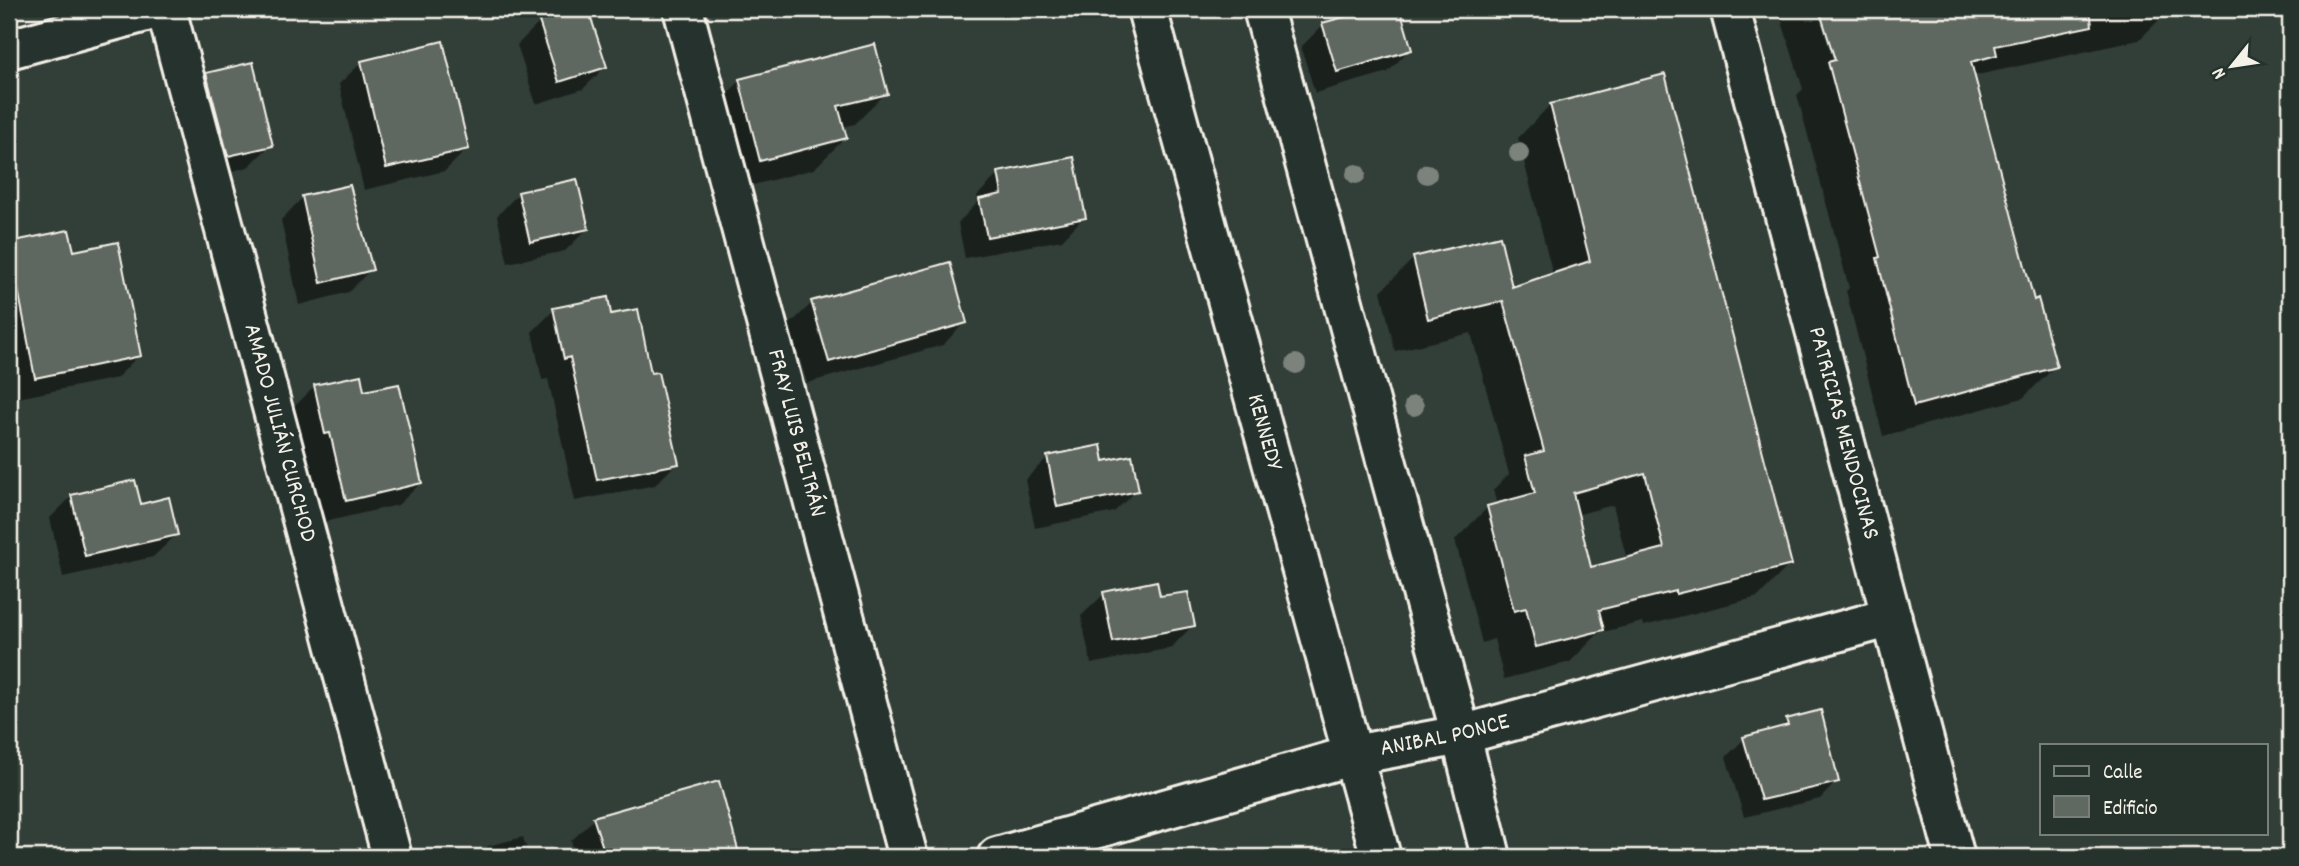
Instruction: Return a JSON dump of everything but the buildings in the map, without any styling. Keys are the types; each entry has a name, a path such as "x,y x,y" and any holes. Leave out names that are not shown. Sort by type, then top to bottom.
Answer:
{"street":[{"path":"9,49 157,9"},
{"name":"AMADO JULIÁN CURCHOD","path":"166,9 392,857"},
{"name":"FRAY LUIS BELTRÁN","path":"683,9 908,857"},
{"name":"KENNEDY","path":"1147,9 1381,857"},
{"path":"1263,9 1461,735 1491,857"},
{"name":"PATRICIAS MENDOCINAS","path":"1730,9 1955,857"},
{"name":"ANIBAL PONCE","path":"997,857 1354,755 1461,735 1892,617"}]}
